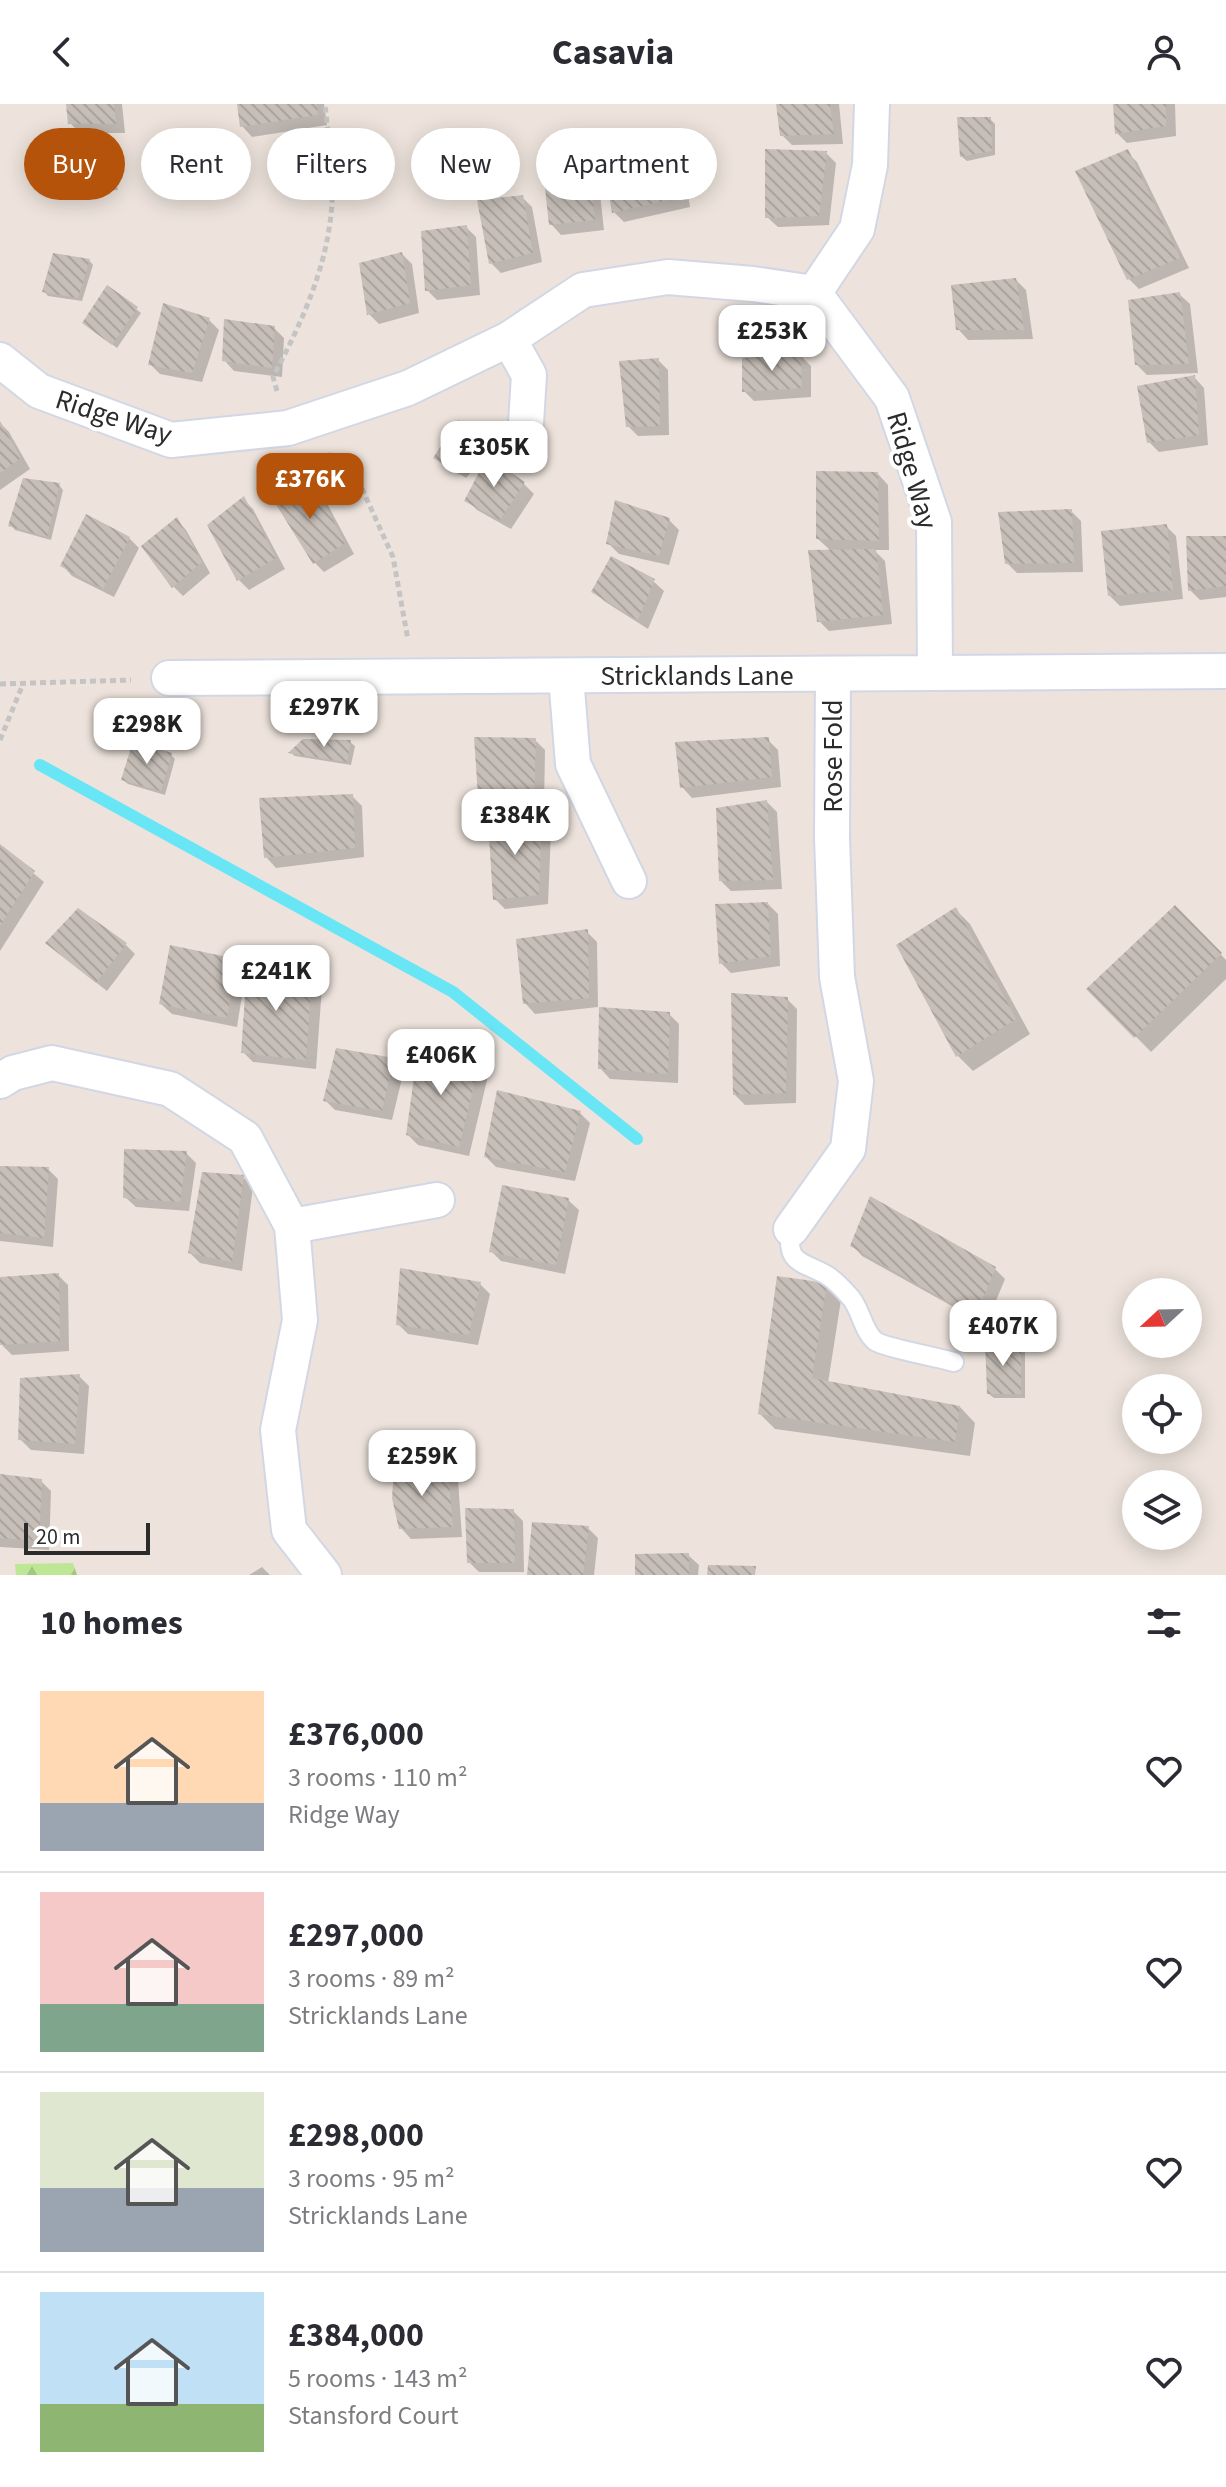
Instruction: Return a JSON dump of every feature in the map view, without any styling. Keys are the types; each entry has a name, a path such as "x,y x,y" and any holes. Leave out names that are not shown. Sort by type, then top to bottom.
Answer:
{"street":[{"path":"814,293 857,229 870,165 872,104"},
{"name":"Ridge Way","path":"0,360 39,391 171,440 288,428 408,388 509,339 583,290 668,277 814,293 892,398 934,522 935,673"},
{"path":"509,339 529,375 525,439"},
{"name":"Stricklands Lane","path":"169,678 1226,671"},
{"name":"Rose Fold","path":"791,1229 848,1149 856,1081 837,977 832,838 833,674"},
{"path":"566,676 573,764 629,881"},
{"path":"0,1081 13,1073 52,1063 170,1089 245,1138 292,1226 300,1320 278,1430 289,1530 324,1575"},
{"path":"292,1226 437,1200"}],"lane":[{"path":"791,1229 789,1244 793,1257 839,1285 859,1309 868,1332 877,1343 954,1362"}],"path":[{"path":"325,104 332,202 324,258 300,326 273,377 288,428 354,471 393,557 409,642 404,677"},
{"path":"0,684 169,678"},
{"path":"0,740 23,684"}],"green space":[{"path":"73,1563 77,1575 16,1575 15,1564"}],"building":[{"path":"66,104 114,104 116,124 68,124"},
{"path":"237,104 317,104 318,115 240,127"},
{"path":"776,104 830,104 834,134 780,136"},
{"path":"1113,104 1166,104 1166,126 1115,134"},
{"path":"957,117 991,117 992,151 960,157"},
{"path":"765,149 827,151 819,216 765,218"},
{"path":"1128,149 1180,258 1127,280 1075,171"},
{"path":"520,195 523,195 533,253 489,264 477,200 520,200"},
{"path":"546,200 593,200 595,220 549,225"},
{"path":"610,200 668,200 612,213"},
{"path":"467,225 471,285 425,291 421,231"},
{"path":"402,252 410,303 367,315 359,263"},
{"path":"53,253 90,259 78,298 42,292"},
{"path":"1016,278 1024,330 956,330 951,285"},
{"path":"107,285 138,307 112,345 82,323"},
{"path":"1180,292 1189,364 1135,365 1128,300"},
{"path":"163,303 210,318 192,373 148,365"},
{"path":"224,319 275,326 272,368 222,361"},
{"path":"801,354 802,388 742,392 742,358"},
{"path":"659,358 660,426 626,427 619,361"},
{"path":"1195,375 1199,435 1147,443 1137,386"},
{"path":"458,420 489,443 460,475 433,458"},
{"path":"0,421 21,458 0,473"},
{"path":"487,457 525,482 500,520 464,501"},
{"path":"816,471 878,472 879,541 816,539"},
{"path":"23,478 60,483 47,537 8,526"},
{"path":"313,481 345,543 313,564 272,498"},
{"path":"244,496 276,558 237,581 207,525"},
{"path":"615,500 670,518 659,556 606,544"},
{"path":"1072,509 1074,563 1005,564 998,512"},
{"path":"86,514 130,537 103,589 60,566"},
{"path":"177,517 202,562 172,588 141,546"},
{"path":"1167,524 1173,590 1108,596 1101,531"},
{"path":"1186,536 1226,536 1226,586 1188,591"},
{"path":"876,549 883,615 817,622 808,550"},
{"path":"611,556 655,579 638,620 591,592"},
{"path":"474,737 536,738 534,801 478,796"},
{"path":"769,737 772,777 680,788 675,742"},
{"path":"303,739 351,740 347,762 288,753"},
{"path":"133,741 172,753 161,791 121,780"},
{"path":"353,794 355,848 264,858 259,798"},
{"path":"767,800 773,880 719,881 716,808"},
{"path":"542,818 539,895 493,900 488,820"},
{"path":"0,844 35,871 0,926"},
{"path":"768,902 771,956 719,964 715,904"},
{"path":"1175,905 1222,953 1134,1038 1086,989"},
{"path":"956,907 1016,1019 956,1057 896,945"},
{"path":"78,908 127,943 96,983 45,943"},
{"path":"588,929 589,998 523,1004 516,939"},
{"path":"170,945 237,959 227,1018 159,1004"},
{"path":"267,967 312,975 306,1060 241,1053 247,968"},
{"path":"731,993 788,997 786,1093 733,1095"},
{"path":"599,1007 670,1012 668,1074 598,1069"},
{"path":"336,1048 394,1058 382,1111 323,1101"},
{"path":"418,1048 479,1064 459,1147 406,1135"},
{"path":"497,1090 581,1111 565,1172 484,1157"},
{"path":"124,1149 187,1151 180,1202 123,1198"},
{"path":"0,1166 49,1167 44,1238 0,1233"},
{"path":"202,1172 244,1175 232,1262 188,1253"},
{"path":"502,1185 569,1198 556,1265 489,1252"},
{"path":"870,1196 996,1267 975,1317 850,1246"},
{"path":"400,1268 481,1282 469,1335 396,1325"},
{"path":"59,1273 60,1341 0,1345 0,1277"},
{"path":"777,1276 827,1283 812,1378 960,1406 955,1442 758,1414"},
{"path":"985,1340 1021,1346 1021,1394 987,1394"},
{"path":"80,1374 75,1444 18,1440 20,1378"},
{"path":"448,1468 453,1527 399,1529 392,1498 394,1469"},
{"path":"0,1474 42,1479 39,1541 0,1538"},
{"path":"465,1508 514,1509 515,1563 467,1563"},
{"path":"532,1522 589,1526 583,1575 527,1575"},
{"path":"689,1553 689,1575 635,1575 635,1554"},
{"path":"708,1565 756,1566 755,1575 707,1575"}],"waterway":[{"path":"40,765 453,992 637,1139"}]}
